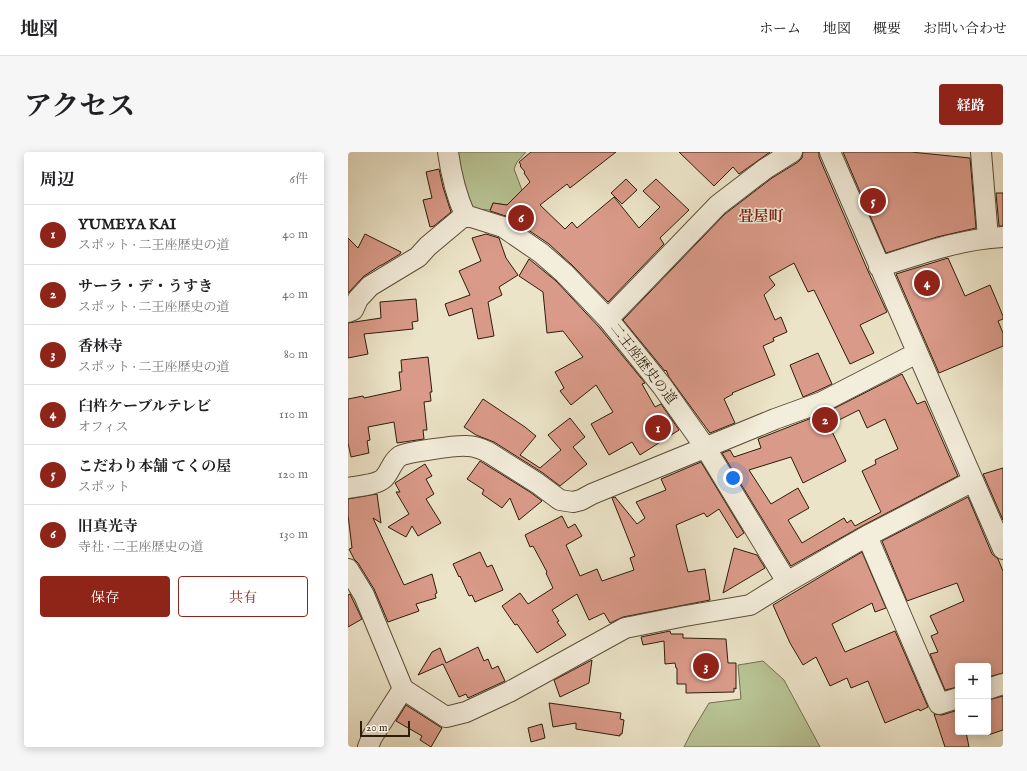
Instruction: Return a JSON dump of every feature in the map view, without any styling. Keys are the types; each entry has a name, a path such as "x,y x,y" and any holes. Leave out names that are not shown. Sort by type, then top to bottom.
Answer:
{"street":[{"path":"348,312 352,310 358,299 370,286 418,256 466,215 459,200 449,163 448,152"},
{"path":"608,319 718,205 765,169 792,152"},
{"path":"830,152 1003,548"},
{"path":"879,267 942,246 995,237 981,152"},
{"name":"二王座歴史の道","path":"466,215 503,227 541,253 574,283 608,319 662,386 705,447 787,582"},
{"path":"348,488 378,482 384,478 396,459 401,456 416,452 465,445 488,452 537,483 560,500 573,502 774,419 822,402 917,353"},
{"path":"348,569 364,595 402,689 446,717 466,712 508,692 625,628 750,605 867,536 973,481"},
{"path":"867,536 939,704 955,699"},
{"path":"991,688 1003,684"},
{"path":"368,747 372,737 402,689"}],"green space":[{"path":"455,152 526,152 517,162 514,169 522,190 507,205 493,203 490,210 472,209 467,205"},
{"path":"763,661 784,680 820,747 684,747 709,703 741,699 738,665"}],"building":[{"path":"531,152 616,152 570,188 567,184 540,205 565,229 572,222 577,228 614,197 639,228 660,207 643,191 656,179 689,210 660,238 664,244 608,302 549,244 509,217 490,211 493,203 507,205 530,182 519,162"},
{"path":"679,152 770,152 739,174 733,167 714,186"},
{"path":"803,152 819,152 819,157 887,312 860,325 874,353 850,364 814,290 808,292 794,263 769,277 775,285 764,295 775,320 781,317 787,332 773,338 774,341 763,346 775,375 732,393 733,394 724,399 735,423 710,433 669,377 666,370 665,371 623,320 725,214 772,178 798,162 802,158"},
{"path":"843,152 911,152 970,158 976,228 937,237 886,253"},
{"path":"439,169 451,212 434,226 430,227 423,200 432,198 426,172"},
{"path":"626,179 637,190 622,204 611,193"},
{"path":"996,193 1003,193 1003,226 999,226"},
{"path":"365,234 401,252 364,276 348,293 348,238 358,248"},
{"path":"486,234 499,238 506,258 518,275 499,287 502,295 488,302 494,336 478,339 472,308 449,316 445,304 470,295 459,271 481,261 472,238"},
{"path":"948,258 965,296 990,285 1003,316 1003,319 998,321 1003,333 1003,346 939,373 896,274"},
{"path":"529,259 556,281 599,327 645,383 642,384 655,407 661,404 679,430 640,455 632,442 609,455 591,424 613,412 596,385 571,405 560,391 564,388 555,372 583,357 563,331 547,333 543,292 519,276"},
{"path":"416,299 418,321 412,322 413,329 364,334 368,354 348,358 348,323 381,318 380,302"},
{"path":"818,353 832,384 803,397 790,365"},
{"path":"428,357 432,392 430,392 431,401 424,402 427,430 423,430 424,439 397,443 394,422 368,427 370,440 367,441 369,453 351,457 348,443 348,399 363,396 364,398 401,390 399,372 402,372 401,360"},
{"path":"902,374 917,404 925,401 958,476 862,526 791,566 722,453 730,450 734,457 761,448 758,439 827,412","holes":["859,410 867,428 885,419 898,449 875,460 876,464 862,471 881,512 855,526 851,520 847,523 844,518 802,543 788,520 809,508 798,488 771,504 749,470 791,457 803,483 846,461 829,425"]},
{"path":"483,399 536,436 520,455 540,468 561,450 548,435 570,418 585,437 573,447 587,464 560,486 543,473 494,442 476,435 464,427"},
{"path":"480,461 542,501 519,520 510,498 502,508 482,494 484,490 467,479"},
{"path":"701,462 744,533 737,538 719,509 707,517 704,513 676,525 688,572 705,569 710,600 623,617 610,623 604,613 589,620 577,594 552,610 559,621 557,622 566,635 537,653 517,624 515,625 502,606 520,593 528,604 553,588 546,573 547,572 533,546 530,547 525,535 562,516 568,528 575,524 582,536 566,545 580,576 597,569 602,581 634,570 630,558 635,556 612,498 615,497 637,524 645,518 636,502 666,490 661,479"},
{"path":"425,464 432,476 426,479 434,494 426,499 441,523 418,536 412,526 406,537 388,527 409,514 396,492 400,492 395,483"},
{"path":"1003,468 1003,520 983,474"},
{"path":"377,494 381,523 373,518 404,585 432,574 437,593 435,594 436,598 416,604 419,611 388,622 374,589 349,549 352,548 348,515 348,499"},
{"path":"968,497 992,554 998,559 1003,571 1003,673 991,676 991,663 955,663 955,688 945,690 930,654 938,652 931,636 938,633 930,616 964,601 957,583 907,601 882,541"},
{"path":"734,548 757,555 765,568 723,593"},
{"path":"480,552 487,567 492,565 503,590 475,602 472,595 469,596 453,564"},
{"path":"862,552 886,608 875,612 872,603 832,624 845,652 895,631 928,707 920,711 919,709 885,723 868,681 851,688 847,678 830,686 816,657 803,665 790,643 773,605"},
{"path":"350,594 362,619 348,627 348,595"},
{"path":"670,631 671,634 683,634 683,638 726,639 728,663 736,663 736,689 734,688 734,692 686,693 686,684 677,684 677,668 675,663 665,664 664,641 643,645 641,637"},
{"path":"478,647 484,661 488,659 492,669 498,666 505,681 468,698 466,694 459,697 443,664 418,675 432,652 440,648 446,663"},
{"path":"592,660 589,683 560,697 554,680"},
{"path":"1003,696 1003,730 991,734 991,699"},
{"path":"549,703 621,713 620,719 624,720 622,734 620,734 620,736 576,729 576,723 553,727"},
{"path":"406,705 442,728 431,747 420,740 422,736 396,721"},
{"path":"955,711 955,735 967,735 969,747 945,747 934,714 942,715"},
{"path":"542,724 545,738 531,742 528,728"}],"place":[{"name":"こだわり本舗 てくの屋","path":"873,201"},
{"name":"旧真光寺","path":"521,218"},
{"name":"臼杵ケーブルテレビ","path":"927,283"},
{"name":"サーラ・デ・うすき","path":"825,420"},
{"name":"YUMEYA KAI","path":"658,428"},
{"name":"香林寺","path":"706,666"}],"district":[{"name":"畳屋町","path":"761,216"}]}
